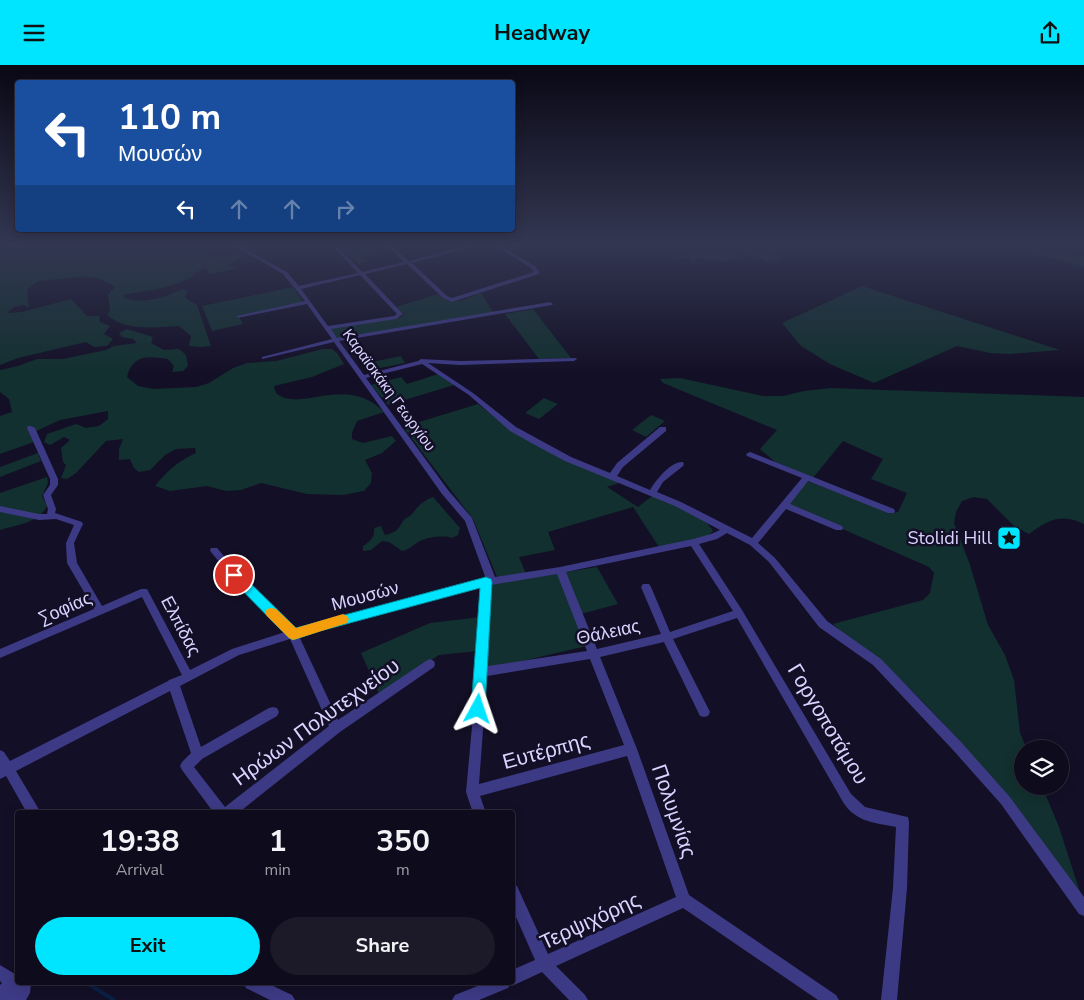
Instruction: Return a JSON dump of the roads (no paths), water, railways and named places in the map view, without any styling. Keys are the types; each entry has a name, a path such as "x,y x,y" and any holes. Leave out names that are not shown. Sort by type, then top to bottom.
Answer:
{"street":[{"path":"298,288 304,287"},
{"path":"326,328 396,317 400,313 375,287"},
{"path":"434,287 445,297 452,300 494,287"},
{"name":"Καραϊσκάκη Γεωργίου","path":"298,288 445,492 468,520 489,581"},
{"path":"239,317 307,301"},
{"path":"264,358 335,340 550,304"},
{"path":"362,377 421,361 470,363 574,359"},
{"path":"421,361 471,394 513,429 568,459 686,508 753,543 772,560 822,624 882,666 957,746 1004,800 1084,909"},
{"path":"31,428 54,479 54,485 47,495 52,509 50,517"},
{"path":"612,477 620,465 663,429"},
{"path":"750,454 891,511"},
{"path":"652,494 660,480 680,464"},
{"path":"753,543 806,478"},
{"path":"785,505 839,529"},
{"path":"0,509 40,517 57,516 79,524 70,543 72,563 99,610"},
{"name":"Μουσών","path":"3,771 236,652 320,625 489,581 560,570 693,542 714,537 726,530"},
{"name":"Γοργοποτάμου","path":"693,542 738,613 847,798 858,810 903,822 900,888 889,1000"},
{"path":"214,550 245,587 293,634 336,728"},
{"name":"Πολυμνίας","path":"560,570 631,749 684,900"},
{"path":"479,810 472,792 489,581"},
{"path":"646,587 667,637 704,712"},
{"name":"Σοφίας","path":"0,654 144,592"},
{"name":"Ελπίδας","path":"144,592 188,676"},
{"name":"Θάλειας","path":"482,671 594,654 667,637 738,613"},
{"name":"Ηρώων Πολυτεχνείου","path":"231,810 336,728 430,664"},
{"path":"173,683 198,755"},
{"path":"220,810 186,767 198,755 274,712"},
{"name":"Ευτέρπης","path":"472,792 631,749"},
{"path":"0,756 3,771 33,810"},
{"path":"515,898 544,965 580,1000"},
{"path":"684,900 831,1000"},
{"name":"Τερψιχόρης","path":"515,978 684,900"},
{"path":"0,971 15,979"},
{"path":"14,1000 24,989 22,985"},
{"path":"255,985 287,1000"},
{"path":"460,1000 498,985"}],"waterway":[{"path":"90,985 114,1000"}],"place":[{"name":"Stolidi Hill","path":"1009,538"}]}
